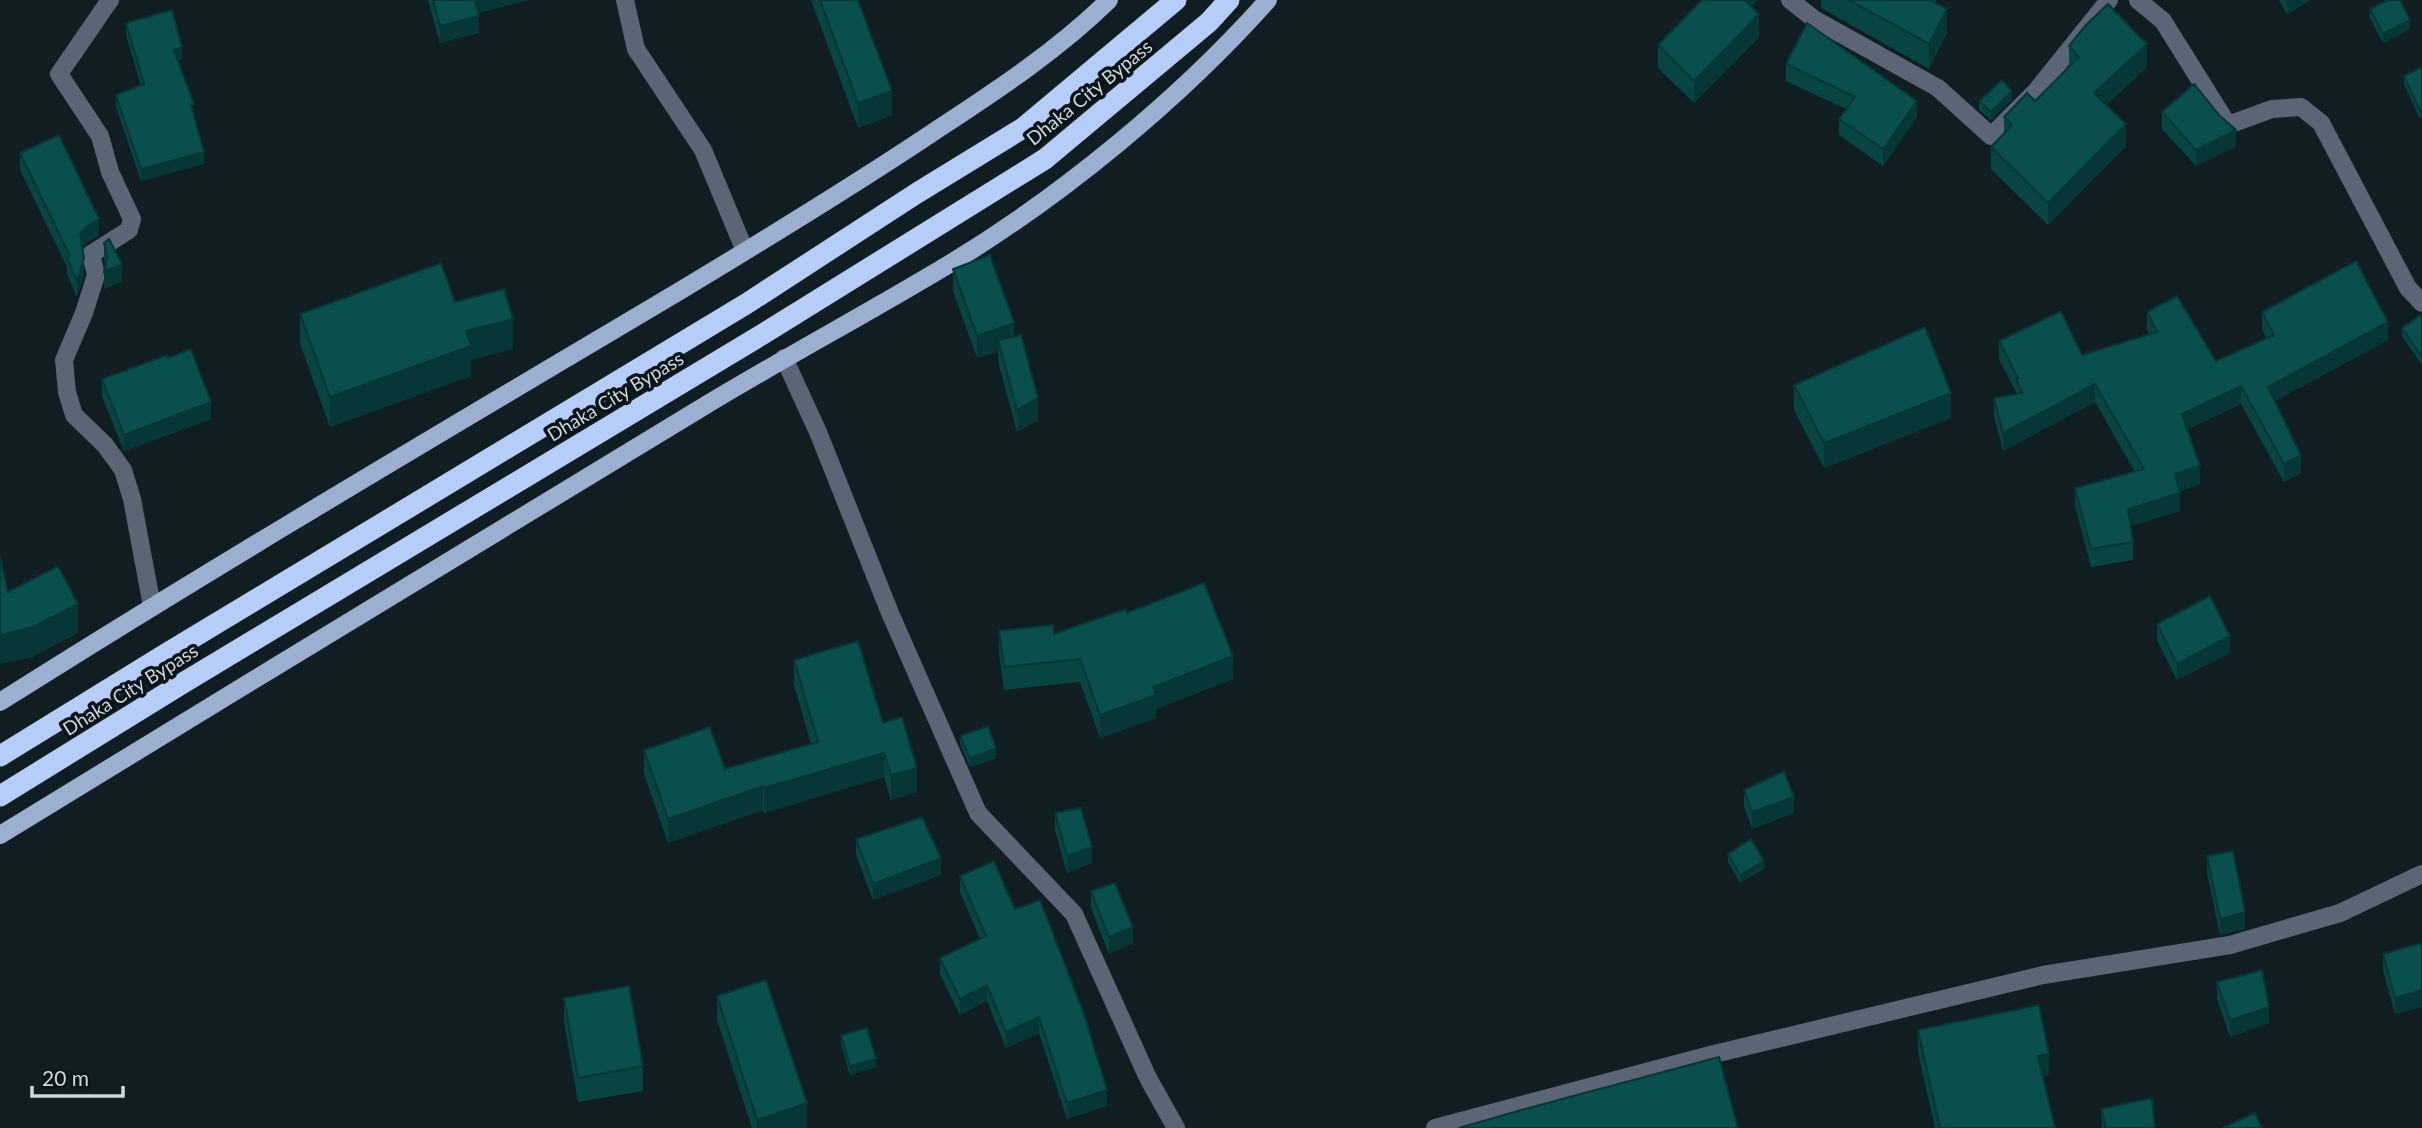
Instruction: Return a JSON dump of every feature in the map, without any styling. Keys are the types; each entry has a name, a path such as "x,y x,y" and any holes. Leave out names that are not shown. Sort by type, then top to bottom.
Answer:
{"highway":[{"name":"Dhaka City Bypass","path":"0,756 746,304 1023,128 1176,0"},
{"name":"Dhaka City Bypass","path":"0,796 763,334 1045,159 1209,22 1228,0"}],"main road":[{"path":"0,702 152,606 745,251 902,153 1012,80 1109,0"},
{"path":"0,835 784,358 953,262 1058,191 1155,111 1234,38 1268,0"}],"street":[{"path":"110,0 59,74 100,136 110,172 132,219 129,230 91,254 96,275 84,313 64,360 67,392 74,415 104,445 123,470 137,522 152,606"},
{"path":"625,0 636,49 703,150 745,251"},
{"path":"1790,0 1814,19 1938,88 1990,136 2037,90 2109,0"},
{"path":"2138,0 2163,21 2228,125 2272,109 2301,107 2321,123 2408,288 2422,303"},
{"path":"784,358 818,432 890,612 978,813 1074,914 1148,1078 1176,1128"},
{"path":"1434,1128 1714,1054 2043,975 2230,945 2340,914 2422,874"}],"building":[{"path":"433,0 475,0 479,16 440,26"},
{"path":"820,0 858,0 892,91 858,103"},
{"path":"1702,0 1745,0 1759,14 1694,81 1658,45"},
{"path":"1849,0 1930,0 1947,9 1929,44"},
{"path":"2388,0 2400,0 2410,20 2383,34 2370,9"},
{"path":"2108,4 2147,44 2094,93 2126,124 2048,203 1991,147 2012,125 2004,117 2027,93 2035,101 2079,57 2069,46"},
{"path":"172,10 182,47 174,50 194,104 191,105 204,152 141,169 116,95 144,84 126,23"},
{"path":"1807,23 1917,101 1883,149 1839,119 1855,97 1786,64"},
{"path":"2422,67 2422,110 2420,111 2404,76"},
{"path":"2002,80 2012,91 1991,112 1979,101"},
{"path":"2194,84 2219,115 2236,130 2196,150 2162,112"},
{"path":"59,135 99,219 80,234 84,258 77,281 67,258 70,256 20,153"},
{"path":"109,239 122,264 104,272 107,256 104,243"},
{"path":"990,255 1014,323 977,336 953,269"},
{"path":"2356,261 2388,322 2268,387 2301,455 2284,464 2241,386 2182,414 2200,466 2175,474 2180,493 2128,509 2133,542 2091,549 2075,488 2144,469 2095,384 2003,433 1994,398 2022,393 2016,379 2018,378 1999,341 2061,311 2082,355 2157,332 2147,312 2177,296 2216,361 2274,335 2262,312"},
{"path":"441,263 455,302 504,289 513,319 466,331 471,346 330,397 300,314"},
{"path":"2422,314 2422,357 2402,328"},
{"path":"1925,327 1951,393 1824,443 1794,385"},
{"path":"1021,335 1038,398 1017,410 998,340"},
{"path":"191,349 211,402 124,435 102,379"},
{"path":"0,557 8,592 58,566 78,604 33,627 0,635"},
{"path":"1204,583 1233,656 1153,687 1156,695 1100,715 1080,659 1004,667 999,631 1053,625 1054,634 1126,609 1127,613"},
{"path":"2210,596 2230,636 2177,664 2157,624"},
{"path":"858,641 883,723 902,717 917,768 891,775 884,753 764,788 763,786 668,819 644,750 710,727 725,769 818,742 794,660"},
{"path":"988,726 996,749 970,758 960,736"},
{"path":"1784,771 1794,797 1752,812 1744,790"},
{"path":"1081,808 1092,847 1067,856 1055,813"},
{"path":"922,817 941,858 873,884 856,839"},
{"path":"1751,839 1764,861 1740,875 1728,854"},
{"path":"2233,851 2245,912 2220,919 2207,856"},
{"path":"994,861 1015,909 1040,900 1084,1014 1107,1090 1067,1103 1039,1017 1006,1032 987,985 960,999 940,958 986,936 960,876"},
{"path":"1115,883 1133,927 1109,937 1091,891"},
{"path":"2422,943 2422,990 2395,998 2383,954"},
{"path":"2262,970 2269,1007 2230,1020 2217,982"},
{"path":"766,980 807,1103 757,1120 717,996"},
{"path":"629,986 643,1066 578,1078 564,998"},
{"path":"2039,1005 2049,1054 2038,1056 2055,1128 1940,1128 1918,1030"},
{"path":"867,1028 876,1059 850,1066 841,1035"},
{"path":"1719,1057 1738,1128 1459,1128 1525,1109"},
{"path":"2152,1098 2155,1128 2106,1128 2101,1109"},
{"path":"2255,1113 2262,1128 2222,1128"}]}
